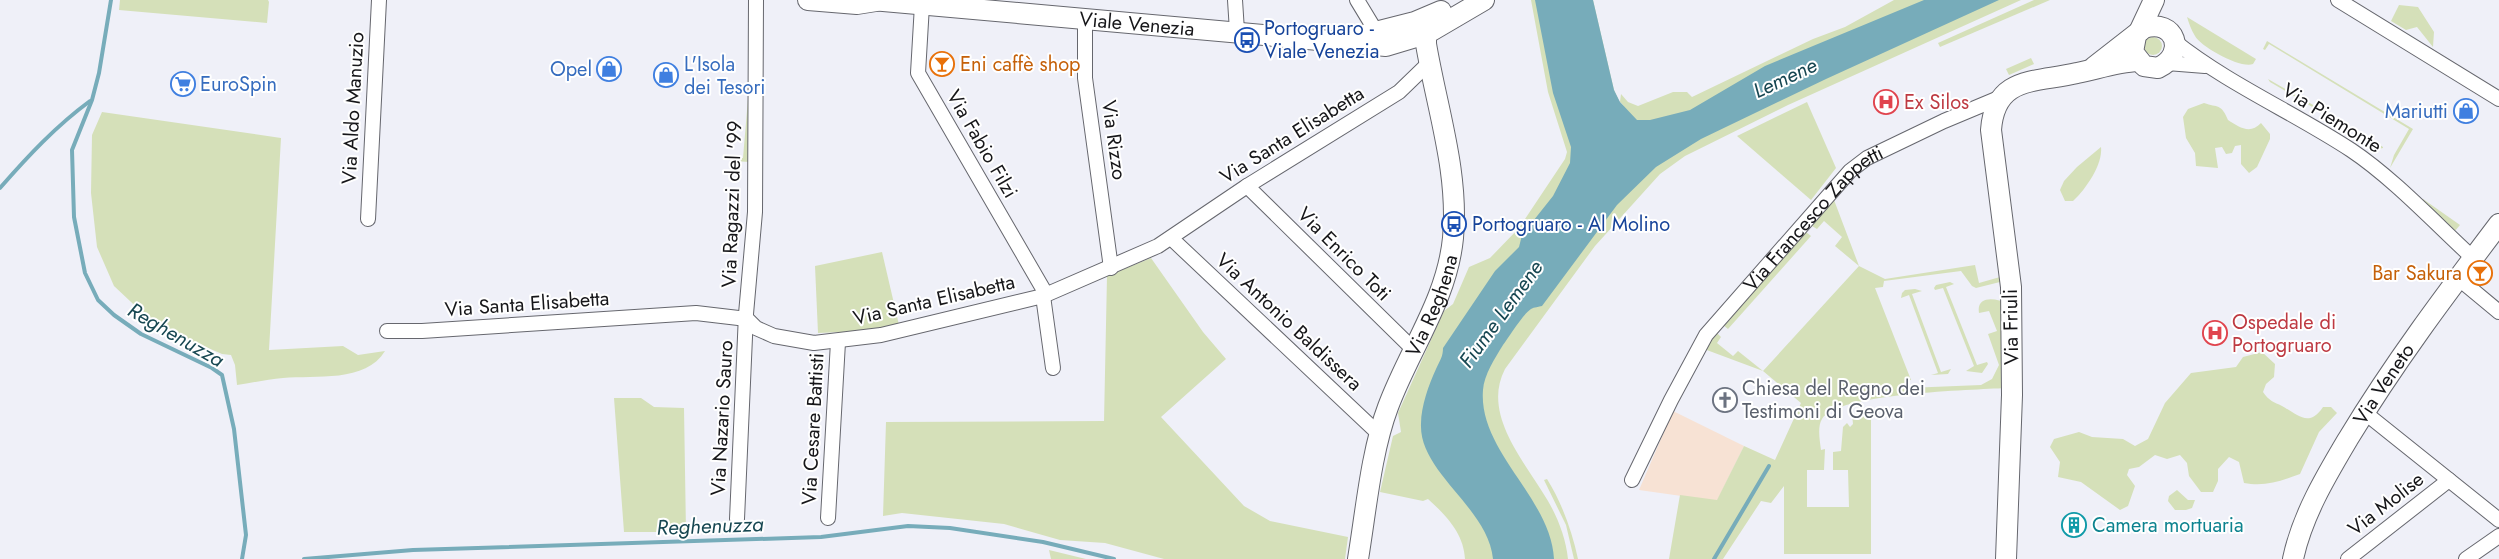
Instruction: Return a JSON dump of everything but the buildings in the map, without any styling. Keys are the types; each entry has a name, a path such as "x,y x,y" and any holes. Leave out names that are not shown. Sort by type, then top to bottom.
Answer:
{"street":[{"name":"Via Aldo Manuzio","path":"368,219 379,0"},
{"name":"Via Ragazzi del '99","path":"747,319 755,212 756,0"},
{"name":"Viale Venezia","path":"808,0 866,1 922,5 1340,40 1385,36 1468,0"},
{"path":"1235,0 1237,31"},
{"path":"1357,0 1385,36"},
{"name":"Viale Venezia","path":"1385,36 1431,50 1436,20 1461,8 1468,0"},
{"path":"1431,50 1448,23 1484,0"},
{"name":"Via Francesco Zappetti","path":"2154,0 2133,46 2138,61 2144,66 2153,68 2167,64"},
{"path":"2162,0 2172,37 2174,53 2167,64"},
{"path":"2338,0 2499,99"},
{"name":"Via Fabio Filzi","path":"922,5 918,72 1045,295"},
{"name":"Via Rizzo","path":"1085,18 1085,78 1111,268"},
{"name":"Via Francesco Zappetti","path":"2090,70 2144,28 2158,26 2172,37"},
{"name":"Via Piemonte","path":"2172,37 2205,66 2294,115 2363,159 2473,258"},
{"name":"Via Santa Elisabetta","path":"387,331 422,331 696,313 747,319 756,328 792,341 814,343 838,342 881,336 1045,295 1111,268 1172,238 1247,186 1399,92 1431,50"},
{"name":"Via Reghena","path":"1358,559 1380,435 1391,400 1413,349 1439,297 1448,270 1454,224 1452,175 1431,50"},
{"name":"Via Francesco Zappetti","path":"1632,480 1671,400 1706,335 1850,171 1867,158 1944,121 1999,98 2013,87 2031,80 2138,61"},
{"name":"Via Piemonte","path":"2167,64 2205,66"},
{"name":"Via Friuli","path":"1999,98 1993,112 1991,130 2011,287 2012,395 2006,559"},
{"name":"Via Enrico Toti","path":"1247,186 1413,349"},
{"name":"Via Veneto","path":"2293,559 2300,531 2312,504 2364,412 2394,366 2499,224"},
{"name":"Via Antonio Baldissera","path":"1172,238 1380,435"},
{"path":"2458,278 2499,312"},
{"path":"1045,295 1053,368"},
{"name":"Via Nazario Sauro","path":"737,519 747,319"},
{"name":"Via Cesare Battisti","path":"828,518 838,342"},
{"path":"2364,412 2499,520"},
{"name":"Via Molise","path":"2348,559 2449,480"},
{"path":"2466,559 2499,536"}],"shaded area":[{"path":"1673,411 1744,446 1717,501 1639,490"}],"green space":[{"path":"120,0 268,0 269,2 267,23 119,10"},
{"path":"1531,0 1593,0 1614,90 1620,103 1624,106 1620,102 1621,94 1628,102 1638,106 1673,92 1687,92 1692,97 1813,39 1845,27 1894,0 2021,0 1788,105 1685,156 1660,174 1595,246 1505,369 1499,386 1498,404 1502,421 1518,455 1555,514 1561,529 1568,559 1465,559 1458,533 1447,518 1428,499 1423,501 1380,492 1393,436 1401,432 1398,413 1444,311 1453,304 1469,267 1490,258 1519,228 1565,159 1567,152 1548,92"},
{"path":"2034,0 2050,0 1940,47 1938,43"},
{"path":"2399,5 2418,7 2434,32 2433,47 2417,27 2406,30 2391,21"},
{"path":"2187,17 2256,59 2253,64 2247,65 2231,60 2205,46 2195,36"},
{"path":"2149,37 2157,37 2162,42 2160,53 2149,55 2144,50 2144,42"},
{"path":"2267,41 2413,129 2390,168 2394,155 2409,129 2269,44 2265,50 2263,49"},
{"path":"2031,58 2034,64 2009,75 2006,69"},
{"path":"750,75 750,162 732,161 732,158 743,158"},
{"path":"2268,79 2327,113 2326,115 2270,82"},
{"path":"1807,102 1836,168 1811,200 1737,136"},
{"path":"2204,103 2221,108 2228,120 2244,129 2253,129 2261,123 2270,134 2270,139 2257,167 2249,173 2241,164 2241,145 2235,146 2232,153 2226,154 2222,147 2215,148 2218,168 2196,166 2195,153 2186,138 2183,117 2188,109"},
{"path":"102,112 281,138 269,350 343,346 358,355 385,351 366,368 353,373 324,377 296,377 237,385 235,365 231,355 222,354 192,341 147,317 114,286 97,247 91,193 92,135"},
{"path":"2332,116 2383,148 2378,149 2367,139"},
{"path":"2101,147 2099,161 2088,183 2073,201 2065,201 2060,190 2064,181 2077,167"},
{"path":"2423,199 2460,225 2454,232 2421,202"},
{"path":"1834,200 1859,266 1835,246 1842,237 1824,221 1817,229 1812,226"},
{"path":"1806,232 1811,236 1728,329 1723,325"},
{"path":"882,252 899,325 865,331 818,333 815,266"},
{"path":"1151,258 1203,332 1226,359 1161,417 1244,506 1270,521 1348,537 1345,559 1164,559 1105,543 1060,540 1004,524 902,513 883,516 886,422 1104,421 1107,276"},
{"path":"1975,265 1979,283 2007,275 2004,281 1976,288 1972,286 1961,271 1884,281 1883,287 1875,288 1911,380 1905,381 1907,388 1981,385 1992,379 1999,365 1988,334 1997,331 1989,311 1979,313 1979,307 1981,303 1988,299 2007,303 2005,388 1907,394 1878,398 1852,403 1833,410 1822,419 1819,434 1821,450 1825,449 1824,470 1807,470 1807,507 1849,507 1848,470 1833,470 1833,452 1841,451 1843,427 1847,423 1850,427 1853,424 1852,414 1871,413 1871,554 1784,554 1784,486 1771,503 1761,501 1723,559 1669,559 1680,495 1717,500 1744,446 1775,460 1801,403 1763,371 1859,266 1885,279"},
{"path":"1950,282 1954,284 1946,287 1977,365 1987,362 1988,364 1982,373 1966,371 1974,366 1943,288 1935,290 1934,288 1936,285"},
{"path":"1915,289 1922,291 1912,294 1941,372 1951,369 1948,374 1931,375 1938,373 1909,295 1901,298 1905,290"},
{"path":"1717,333 1721,337 1717,343 1733,356 1738,351 1763,371 1704,349"},
{"path":"2262,352 2275,364 2274,377 2266,384 2263,392 2270,399 2303,418 2313,417 2323,407 2331,407 2337,413 2319,432 2300,474 2266,484 2244,483 2239,462 2229,457 2218,469 2218,481 2213,492 2201,492 2189,476 2187,463 2180,455 2167,459 2155,455 2139,467 2129,469 2127,475 2135,486 2128,506 2120,510 2081,482 2058,477 2060,462 2050,447 2054,439 2079,432 2092,437 2123,439 2135,446 2148,439 2165,403 2191,373 2236,367 2243,357"},
{"path":"614,398 641,398 654,407 684,408 686,532 624,532"},
{"path":"1547,479 1566,518 1578,559 1574,559 1566,525 1544,480"},
{"path":"2177,490 2188,500 2195,500 2192,508 2175,510 2168,501 2169,496"},
{"path":"1049,550 1086,559 1051,559"}],"water":[{"path":"1535,0 1593,0 1614,90 1620,102 1637,120 1650,120 1690,110 1765,66 1924,0 1999,0 1826,79 1701,139 1656,167 1617,205 1542,306 1531,309 1520,320 1503,345 1485,378 1483,390 1484,412 1492,434 1502,454 1541,515 1550,537 1554,559 1493,559 1488,540 1479,523 1431,458 1423,442 1421,417 1426,395 1442,356 1443,348 1495,271 1519,247 1522,235 1553,196 1570,163 1571,147 1553,93"}],"waterway":[{"name":"Reghenuzza","path":"111,0 99,73 92,100 72,150 74,217 85,273 98,300 114,315 141,334 212,368 222,375 234,429 246,535 242,559"},
{"path":"0,188 43,142 90,101"},
{"path":"1714,559 1769,466"},
{"name":"Reghenuzza","path":"304,559 413,550 821,537 908,526 950,528 1043,542 1114,559"}],"place":[{"name":"Portogruaro - Viale Venezia","path":"1247,40"},
{"name":"Eni caffè shop","path":"942,64"},
{"name":"Opel","path":"609,69"},
{"name":"L'Isola dei Tesori","path":"666,75"},
{"name":"EuroSpin","path":"183,84"},
{"name":"Ex Silos","path":"1886,102"},
{"name":"Mariutti","path":"2466,111"},
{"name":"Portogruaro - Al Molino","path":"1454,224"},
{"name":"Bar Sakura","path":"2480,273"},
{"name":"Ospedale di Portogruaro","path":"2215,333"},
{"name":"Chiesa del Regno dei Testimoni di Geova","path":"1725,400"},
{"name":"Camera mortuaria","path":"2074,525"}],"water label":[{"name":"Lemene","path":"1785,78"},
{"name":"Fiume Lemene","path":"1501,314"}]}
